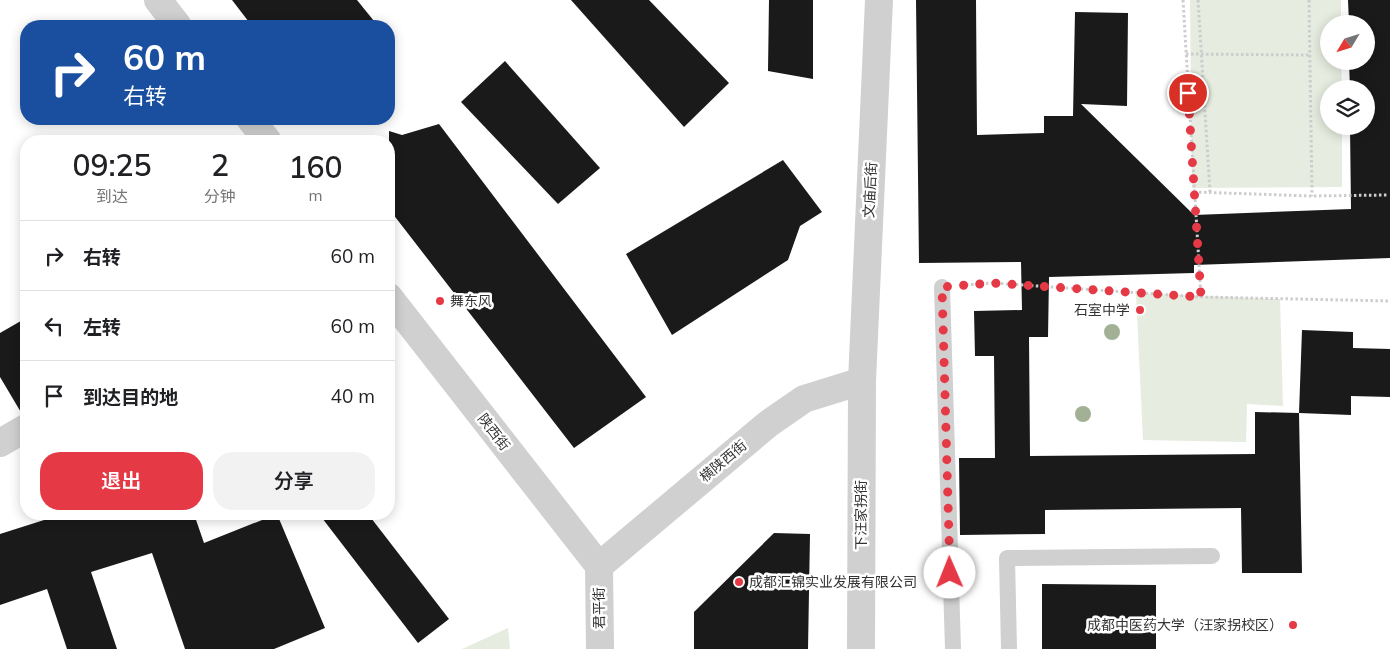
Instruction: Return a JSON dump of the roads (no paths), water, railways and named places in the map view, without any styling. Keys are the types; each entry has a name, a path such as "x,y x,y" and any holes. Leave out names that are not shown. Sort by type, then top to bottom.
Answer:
{"street":[{"path":"158,0 173,20"},
{"name":"文庙后街","path":"862,381 879,0"},
{"path":"255,125 263,135"},
{"name":"陕西街","path":"395,305 599,566"},
{"name":"横陕西街","path":"599,566 768,424 804,400 862,381"},
{"name":"下汪家拐街","path":"861,649 862,381"},
{"path":"0,443 20,431"},
{"name":"君平街","path":"599,566 600,649"}],"lane":[{"path":"942,287 953,649"},
{"path":"1009,649 1007,558 1212,556"}],"place":[{"name":"舞东风","path":"440,301"},
{"name":"石室中学","path":"1140,310"},
{"name":"成都汇锦实业发展有限公司","path":"739,582"},
{"name":"成都中医药大学（汪家拐校区）","path":"1293,625"}]}
